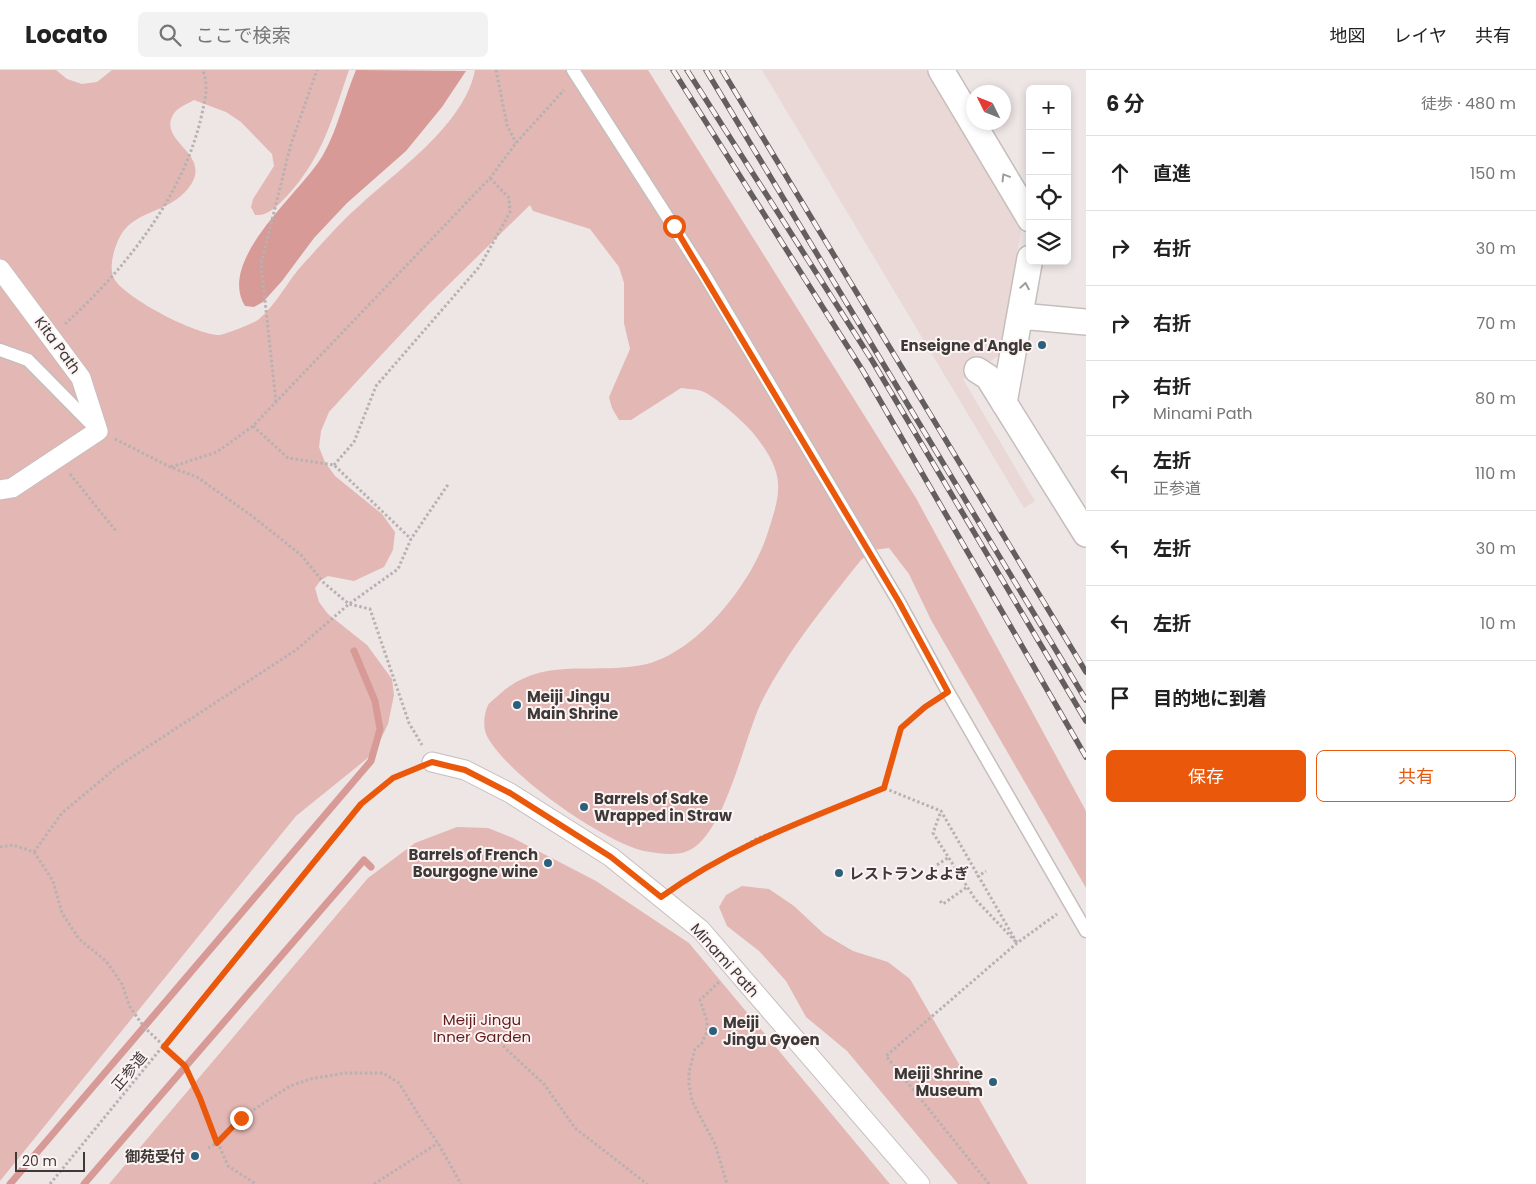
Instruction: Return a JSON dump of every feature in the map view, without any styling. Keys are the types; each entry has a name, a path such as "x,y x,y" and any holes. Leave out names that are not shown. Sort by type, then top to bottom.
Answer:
{"street":[{"path":"941,70 1026,212"},
{"path":"1004,403 1029,265"},
{"name":"Kita Path","path":"0,268 52,336 81,378 98,431"},
{"path":"1020,316 1086,322"},
{"path":"977,370 988,377 1086,534"},
{"path":"0,490 12,488 98,431"},
{"name":"Minami Path","path":"432,762 465,770 510,793 611,857 701,930 920,1184"}],"lane":[{"path":"575,73 704,274 899,602 948,692 1086,931"},
{"path":"0,350 28,360 98,431"}],"path":[{"path":"52,336 86,304 124,262 149,228 180,178 198,128 208,86 203,70"},
{"path":"276,402 261,264 290,144 317,70"},
{"path":"496,70 507,125 516,143"},
{"path":"170,467 217,452 253,426 490,178 516,143 575,73"},
{"path":"334,465 354,442 376,386 480,266 510,212 509,198 490,178"},
{"path":"253,426 288,458 334,465 411,539"},
{"path":"98,431 170,467 197,477 301,554 324,583 349,604 370,609 409,723 432,762"},
{"path":"58,458 116,531"},
{"path":"34,852 62,813 117,767 296,650 349,604 398,569 411,539 449,483"},
{"path":"884,788 901,728 925,707 948,692"},
{"name":"正参道","path":"50,1184 361,804 393,778 432,762"},
{"path":"661,897 691,875 756,839 884,788 941,811 977,878 1017,943"},
{"path":"941,811 933,833 974,899 1017,943"},
{"path":"0,846 14,845 34,852 53,881 62,913 79,939 106,961 122,984 130,1008 144,1027 185,1066 228,1166 256,1184"},
{"path":"937,865 948,857"},
{"path":"977,878 986,871"},
{"path":"940,901 944,904 967,887"},
{"path":"989,1184 886,1056 1017,943 1071,904"},
{"path":"728,1183 720,1167 715,1144 692,1101 689,1072 695,1049 702,1043 707,1031 707,1021 700,1000 733,968"},
{"path":"483,1017 505,1048 544,1084 575,1128 647,1184"},
{"path":"208,1148 217,1143 241,1118 290,1086 310,1079 345,1073 383,1073 399,1083 438,1143 461,1184"},
{"path":"374,1184 438,1143"}],"shaded area":[{"path":"356,70 466,71 442,107 406,151 347,203 314,238 282,281 263,302 254,307 245,306 239,288 242,268 251,247 323,155 333,135"},
{"path":"762,70 926,70 1021,230 1000,355 963,379 1035,501 1024,508"}],"green space":[{"path":"0,70 56,70 67,79 82,84 97,82 112,70 349,70 325,137 309,167 280,203 272,210 260,215 255,215 251,207 253,199 274,166 272,154 241,122 226,112 194,100 175,112 170,123 172,132 192,158 195,168 194,180 177,199 135,220 122,233 113,256 113,275 122,288 133,297 164,315 196,330 220,335 259,319 298,270 338,226 428,145 458,109 469,90 475,70 648,70 916,498 1086,811 1086,888 931,620 909,574 889,548 873,550 861,560 821,610 784,662 756,715 722,808 711,828 699,843 685,852 670,854 644,851 626,845 604,834 580,820 533,786 496,750 485,731 484,720 487,708 492,700 517,681 552,670 628,667 647,664 666,657 685,645 703,630 720,613 749,574 767,535 778,495 777,474 773,463 757,438 732,413 704,392 681,388 631,420 619,420 612,408 609,397 630,349 624,323 624,283 619,267 590,229 533,211 530,205 429,304 372,365 329,412 321,431 319,447 325,462 335,476 382,514 395,532 393,550 384,567 354,581 328,576 321,580 315,588 319,602 328,614 367,645 392,679 394,695 388,724 374,753 296,816 0,1181"},
{"name":"Meiji Jingu Inner Garden","path":"457,827 488,828 513,838 596,881 689,943 890,1184 109,1184 368,878 415,843"},
{"path":"742,886 769,889 794,906 824,934 853,951 888,962 910,979 1028,1184 958,1184 847,1051 806,1017 786,981 759,951 727,926 719,907 726,895"}],"waterway":[{"path":"10,1184 371,761 380,729 375,701 354,651"},
{"path":"84,1184 364,860 371,867"}],"railway":[{"path":"673,70 863,371 1086,757"},
{"path":"687,70 873,362 1086,721"},
{"path":"706,70 1086,700"},
{"path":"722,70 1086,672"}],"place":[{"name":"Enseigne d'Angle","path":"1042,345"},
{"name":"Meiji Jingu Main Shrine","path":"517,705"},
{"name":"Barrels of Sake Wrapped in Straw","path":"584,807"},
{"name":"Barrels of French Bourgogne wine","path":"548,863"},
{"name":"レストランよよぎ","path":"839,873"},
{"name":"Meiji Jingu Gyoen","path":"713,1031"},
{"name":"Meiji Shrine Museum","path":"993,1082"},
{"name":"御苑受付","path":"195,1156"}],"route":[{"path":"241,1118 217,1143 200,1098 185,1066 164,1047 361,804 393,778 432,762 465,770 510,793 611,857 661,897 691,875 756,839 884,788 901,728 925,707 948,692 899,602 674,226"}]}
